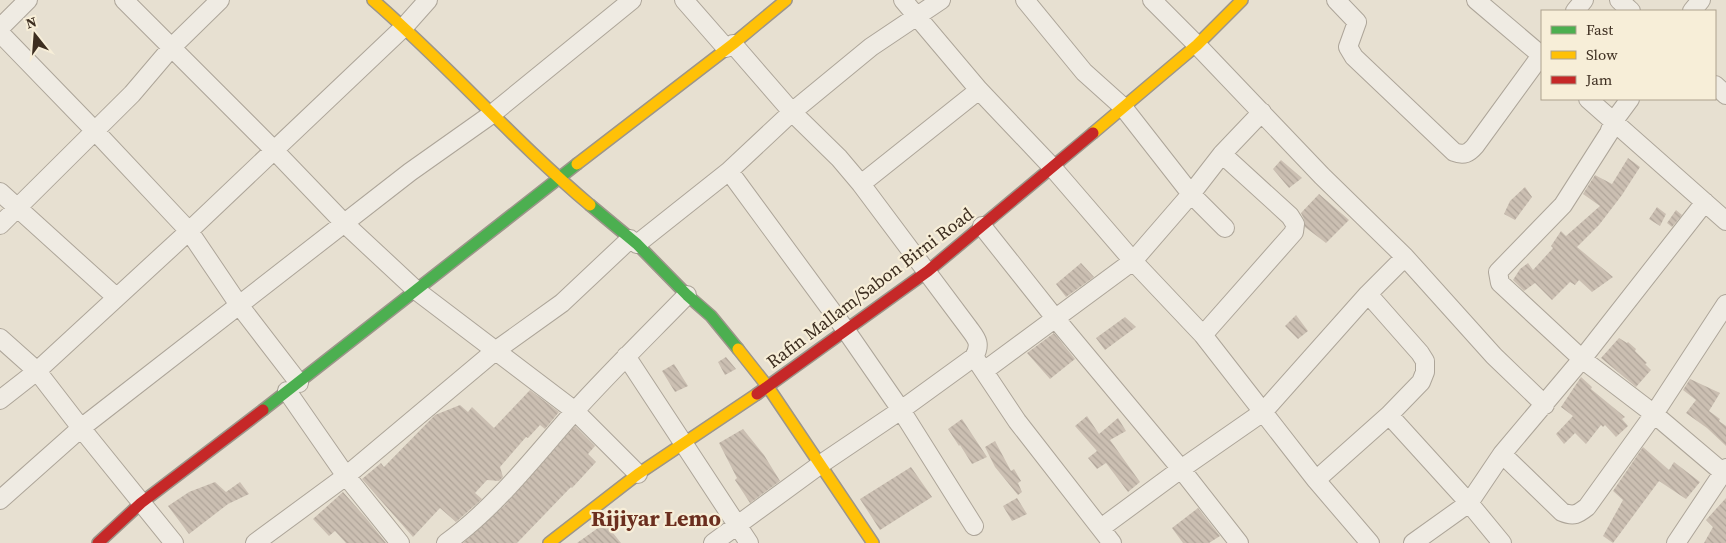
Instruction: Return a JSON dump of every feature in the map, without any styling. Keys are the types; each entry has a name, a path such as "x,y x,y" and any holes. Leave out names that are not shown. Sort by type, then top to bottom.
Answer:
{"street":[{"path":"0,28 28,0"},
{"path":"124,0 274,149 344,223 417,291 575,411 638,474"},
{"path":"0,225 132,94 172,47 220,0"},
{"path":"372,0 404,26 558,178 634,242 711,316 768,387 873,543"},
{"path":"0,400 37,371 189,231 404,26 428,0"},
{"path":"0,500 81,428 410,172 492,114 632,0"},
{"path":"684,0 839,158 861,184 928,271 978,341 979,364 1017,421 1112,543"},
{"path":"98,543 141,503 417,291 786,0"},
{"path":"903,0 979,90 1052,167 1134,261 1203,335 1316,480 1370,543"},
{"path":"255,543 346,476 495,351 562,303 634,242 729,171 792,112 871,47 941,0"},
{"path":"1025,0 1084,72 1123,107 1191,194 1225,228"},
{"path":"1152,0 1197,44 1322,176 1405,258 1494,356 1545,405"},
{"name":"Rafin Mallam/Sabon Birni Road","path":"549,543 638,474 768,387 845,329 928,271 1197,44 1242,0"},
{"path":"1336,0 1357,22 1348,47 1354,57 1454,152 1460,154 1470,152 1475,146 1541,56"},
{"path":"1476,0 1541,54"},
{"path":"1576,10 1584,0"},
{"path":"1619,0 1630,10"},
{"path":"1693,10 1701,0"},
{"path":"0,32 189,231 293,387 346,476 400,543"},
{"path":"1716,86 1726,95"},
{"path":"861,184 979,90"},
{"path":"1589,100 1726,221"},
{"path":"1629,100 1613,122 1609,134 1563,205 1498,272 1500,283 1582,359 1725,472 1676,543"},
{"path":"713,543 821,464 901,410 1055,318 1134,261 1222,154 1262,112"},
{"path":"1203,335 1294,232 1295,224 1290,216 1222,154"},
{"path":"729,171 845,329 901,410 974,526"},
{"path":"0,192 116,297"},
{"path":"1413,543 1469,503 1502,454 1545,405 1705,202"},
{"path":"982,226 1055,318 1181,469 1239,543"},
{"path":"1101,528 1263,412 1368,294 1405,258"},
{"path":"1316,480 1389,415 1420,382 1425,372 1426,361 1368,294"},
{"path":"446,543 467,528 490,506 626,356 687,295"},
{"path":"1502,454 1562,512 1576,515 1587,507 1654,414 1726,304"},
{"path":"0,338 37,371 174,543"},
{"path":"626,356 750,543"},
{"path":"1389,415 1469,503 1502,543"}],"building":[{"path":"1628,158 1640,167 1599,225 1577,247 1613,277 1592,292 1579,280 1575,285 1570,282 1552,300 1535,283 1524,291 1513,280 1520,269 1528,263 1533,270 1553,248 1551,246 1561,231 1566,236 1600,206 1583,194 1595,175 1612,184"},
{"path":"1281,160 1302,178 1289,188 1273,169"},
{"path":"1525,187 1532,197 1515,220 1504,214 1510,201"},
{"path":"1319,194 1349,220 1326,243 1305,227 1301,213"},
{"path":"1657,207 1666,214 1660,226 1649,219"},
{"path":"1676,210 1682,215 1672,227 1667,223"},
{"path":"1081,263 1094,277 1066,297 1056,284"},
{"path":"1296,315 1308,331 1298,339 1285,326"},
{"path":"1125,317 1136,327 1105,350 1096,338"},
{"path":"1054,333 1075,359 1050,379 1027,353"},
{"path":"1619,338 1628,342 1636,349 1635,351 1651,370 1636,387 1601,358"},
{"path":"726,357 736,369 725,375 718,362"},
{"path":"674,364 688,386 675,392 662,371"},
{"path":"1581,377 1592,387 1591,389 1625,417 1622,419 1628,426 1616,437 1605,425 1603,427 1601,425 1586,444 1575,433 1564,444 1556,434 1573,416 1561,407"},
{"path":"1690,379 1720,393 1709,411 1726,426 1726,446 1707,428 1686,413 1696,400 1683,390"},
{"path":"530,390 559,412 545,429 540,425 528,438 526,437 500,467 503,477 499,481 487,480 475,493 482,499 456,522 440,508 413,537 362,479 381,463 384,467 435,415 460,405 468,412 472,407 494,428"},
{"path":"1087,416 1099,434 1118,418 1126,431 1110,440 1140,482 1128,492 1106,463 1097,469 1088,458 1097,451 1075,426"},
{"path":"962,419 987,457 972,464 948,429"},
{"path":"575,426 595,446 588,454 596,462 572,488 517,543 463,543 505,505"},
{"path":"743,429 764,455 780,481 750,503 735,480 737,478 719,443"},
{"path":"995,441 1011,471 1014,469 1021,481 1018,483 1022,492 1018,495 995,467 985,447"},
{"path":"1643,447 1669,470 1674,462 1700,482 1686,499 1659,481 1613,543 1603,536 1623,500 1613,491"},
{"path":"911,467 932,497 880,530 860,499"},
{"path":"215,482 226,492 240,482 249,494 228,504 189,534 168,506 189,492"},
{"path":"343,492 386,543 346,543 335,531 329,536 313,519"},
{"path":"1017,498 1027,514 1012,521 1003,506"},
{"path":"1726,498 1726,543 1704,543 1713,527 1706,520"},
{"path":"1198,508 1220,536 1209,543 1183,543 1172,528"},
{"path":"605,523 621,543 577,543"}],"traffic: fast":[{"path":"263,410 577,164"},
{"path":"590,205 637,244 687,295 711,316 738,349"}],"traffic: slow":[{"path":"373,0 590,205"},
{"path":"577,164 733,44 786,0"},
{"path":"1093,133 1197,45 1242,0"},
{"path":"738,349 768,387 873,543"},
{"path":"549,543 638,474 757,394"}],"traffic: jam":[{"path":"757,394 928,271 1093,133"},
{"path":"98,543 141,503 263,410"}],"district":[{"name":"Rijiyar Lemo","path":"656,518"}]}
